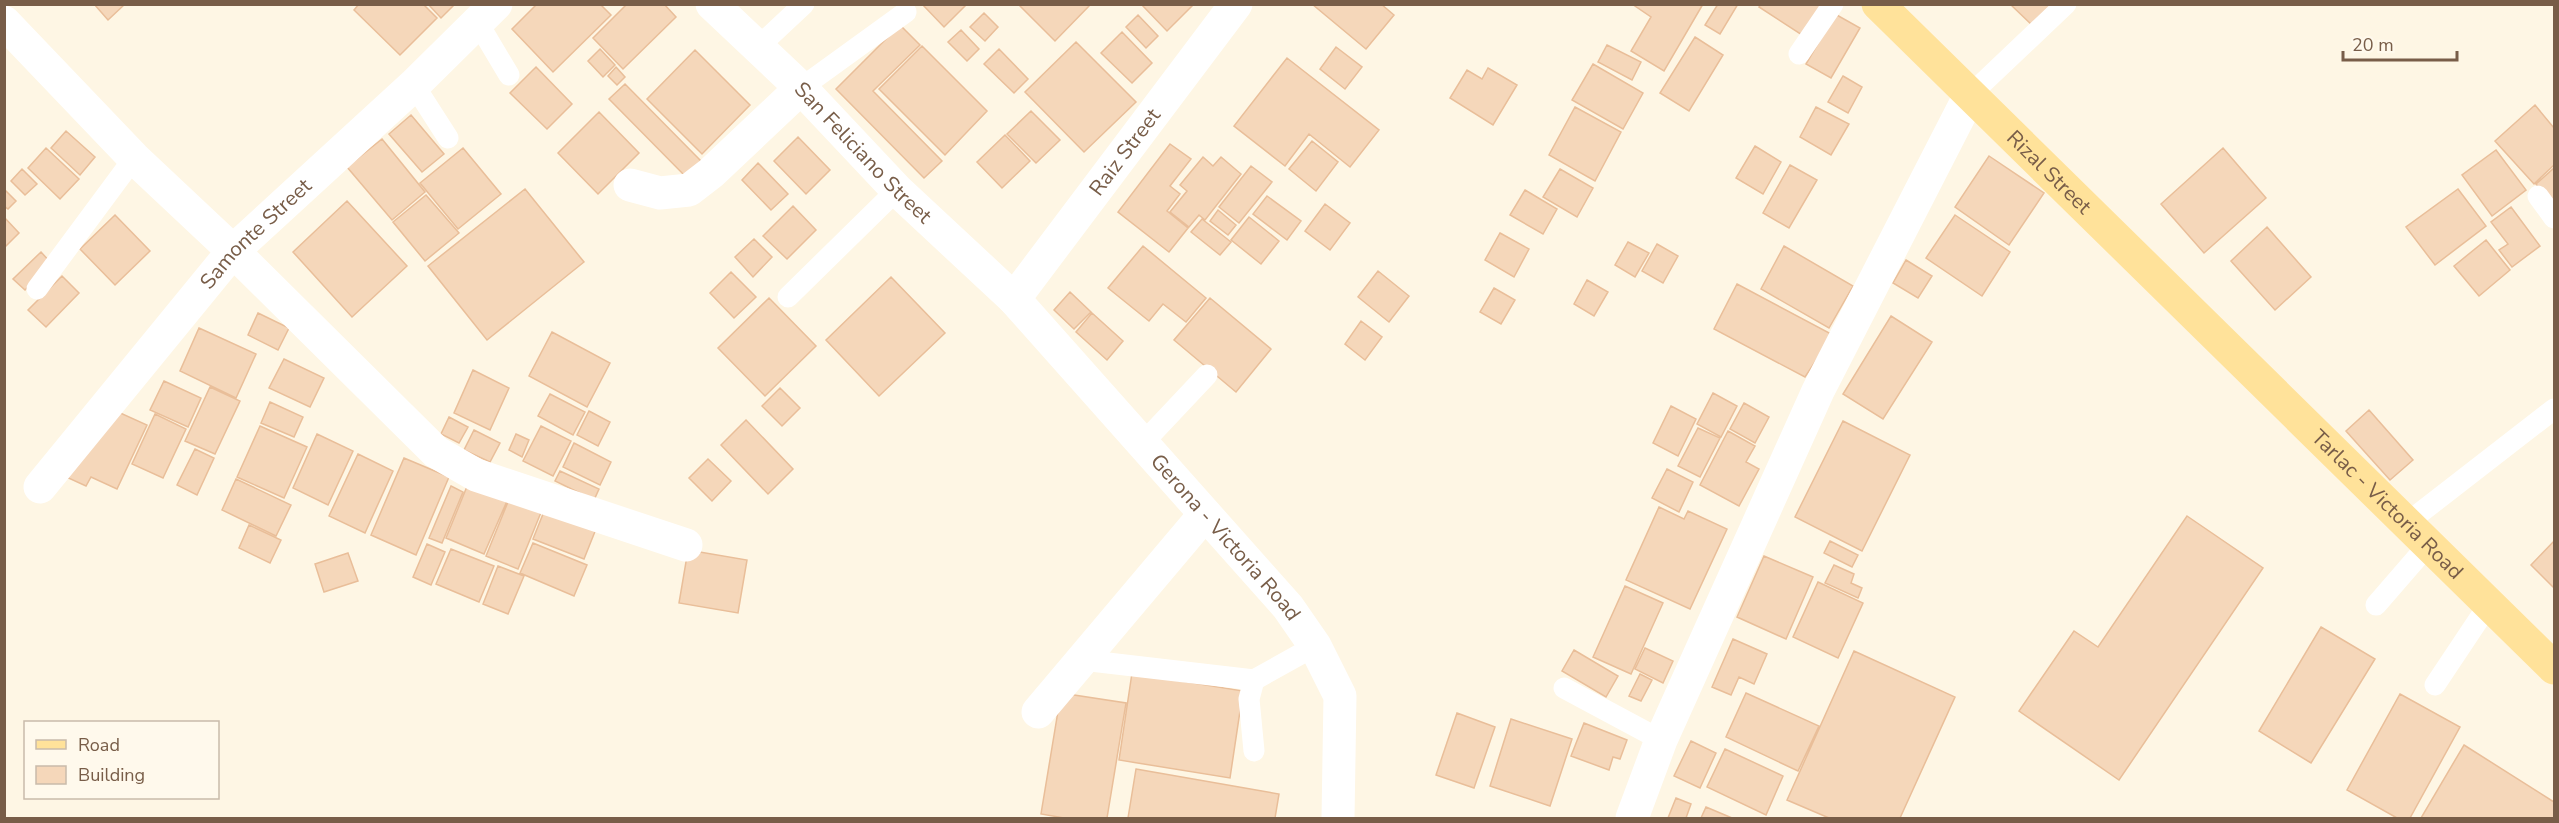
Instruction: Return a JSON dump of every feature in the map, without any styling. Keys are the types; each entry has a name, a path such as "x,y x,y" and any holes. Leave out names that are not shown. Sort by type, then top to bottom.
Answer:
{"main road":[{"name":"Rizal Street","path":"1878,4 2221,341"},
{"name":"Tarlac - Victoria Road","path":"2221,341 2554,668"}],"street":[{"name":"San Feliciano Street","path":"712,4 801,88 897,190 1014,299"},
{"name":"Raiz Street","path":"1014,299 1236,4"},
{"name":"Samonte Street","path":"40,487 233,251 414,85 487,14"},
{"path":"4,22 134,158 233,251 436,452 476,475 686,544"},
{"path":"630,185 660,193 689,190 711,173 801,88"},
{"path":"1632,819 1661,740 1818,390 1970,95"},
{"name":"Gerona - Victoria Road","path":"1014,299 1288,607 1315,646 1341,696 1338,819"},
{"path":"1038,712 1205,514"}],"lane":[{"path":"758,48 804,4"},
{"path":"1799,54 1833,4"},
{"path":"1970,95 2066,4"},
{"path":"801,88 906,12"},
{"path":"487,14 509,75"},
{"path":"414,85 448,138"},
{"path":"37,289 134,158"},
{"path":"788,297 897,190"},
{"path":"2538,196 2554,218"},
{"path":"1142,444 1207,375"},
{"path":"2376,605 2417,534 2554,409"},
{"path":"2434,685 2488,604"},
{"path":"1082,660 1254,680 1315,646"},
{"path":"1254,680 1250,699 1254,751"},
{"path":"1564,688 1661,740"}],"building":[{"path":"94,4 125,4 108,20"},
{"path":"359,4 423,4 437,18 400,55 354,10"},
{"path":"428,4 453,4 454,5 441,18"},
{"path":"537,4 600,4 611,15 553,72 512,29"},
{"path":"627,4 664,4 676,17 623,69 593,38"},
{"path":"922,4 967,4 944,27"},
{"path":"1018,4 1091,4 1055,41"},
{"path":"1141,4 1194,4 1167,31"},
{"path":"1312,4 1381,4 1394,15 1366,49"},
{"path":"1632,4 1703,4 1664,71 1631,51 1651,17"},
{"path":"1718,4 1738,4 1720,34 1705,25"},
{"path":"1761,4 1822,4 1802,35 1759,7"},
{"path":"2010,4 2055,4 2034,27"},
{"path":"984,13 998,27 985,41 970,27"},
{"path":"1835,14 1860,28 1831,78 1806,64"},
{"path":"1138,15 1158,36 1146,48 1126,27"},
{"path":"900,25 920,45 873,91 942,161 924,178 836,89"},
{"path":"961,30 979,49 967,61 948,42"},
{"path":"1122,32 1152,63 1132,83 1101,53"},
{"path":"1695,37 1723,55 1689,111 1660,93"},
{"path":"1076,42 1136,102 1084,152 1025,92"},
{"path":"1607,45 1641,62 1632,80 1598,62"},
{"path":"922,46 987,111 945,155 879,89"},
{"path":"1336,47 1362,67 1345,89 1320,69"},
{"path":"600,49 615,65 603,77 588,61"},
{"path":"999,49 1028,79 1014,93 984,64"},
{"path":"695,50 750,105 702,154 647,99"},
{"path":"1287,58 1379,130 1350,167 1309,134 1285,166 1234,126"},
{"path":"1593,64 1643,93 1623,129 1572,100"},
{"path":"536,67 572,104 547,129 510,93"},
{"path":"616,67 625,77 617,85 608,76"},
{"path":"1488,68 1517,85 1493,125 1450,98 1467,70 1482,79"},
{"path":"1843,76 1862,87 1848,113 1828,102"},
{"path":"625,84 701,161 686,177 609,99"},
{"path":"2535,105 2554,128 2554,165 2534,184 2495,141"},
{"path":"1575,107 1621,132 1595,181 1549,155"},
{"path":"1816,107 1849,124 1831,155 1800,137"},
{"path":"1031,111 1060,140 1036,163 1007,134"},
{"path":"599,112 639,153 598,194 558,153"},
{"path":"411,115 444,154 422,172 389,134"},
{"path":"66,131 95,157 80,175 51,148"},
{"path":"1005,135 1030,161 1002,188 977,162"},
{"path":"798,137 830,170 806,194 774,161"},
{"path":"382,139 425,192 392,220 347,167"},
{"path":"1312,141 1338,162 1316,191 1289,169"},
{"path":"1170,144 1191,159 1170,186 1180,194 1167,211 1188,228 1169,252 1118,212"},
{"path":"1755,146 1781,162 1763,194 1736,178"},
{"path":"46,148 79,179 60,199 28,168"},
{"path":"463,148 501,194 458,229 420,183"},
{"path":"2223,148 2266,198 2204,253 2161,204"},
{"path":"2496,150 2526,190 2492,216 2462,175"},
{"path":"1989,156 2044,193 2009,245 1955,207"},
{"path":"1203,157 1213,166 1221,157 1241,174 1205,220 1199,215 1189,227 1170,212 1187,191 1180,185"},
{"path":"758,163 788,194 771,210 742,180"},
{"path":"1790,165 1817,180 1789,228 1763,213"},
{"path":"1251,166 1272,182 1239,223 1219,207"},
{"path":"2554,168 2554,205 2536,184"},
{"path":"22,169 37,184 25,195 11,181"},
{"path":"1560,169 1593,188 1577,217 1543,197"},
{"path":"4,189 16,201 8,209 4,206"},
{"path":"525,189 584,262 487,340 428,266"},
{"path":"2458,189 2486,226 2435,265 2406,227"},
{"path":"1525,190 1557,209 1543,234 1510,215"},
{"path":"426,195 459,233 425,261 393,222"},
{"path":"1267,196 1301,221 1287,240 1253,214"},
{"path":"347,201 407,266 352,317 293,252"},
{"path":"1325,204 1350,223 1330,250 1305,231"},
{"path":"793,206 816,230 787,259 763,236"},
{"path":"2511,207 2540,246 2512,267 2499,250 2508,244 2491,222"},
{"path":"1218,210 1236,225 1228,235 1210,221"},
{"path":"115,215 150,251 115,285 80,249"},
{"path":"1955,215 2010,252 1982,296 1926,258"},
{"path":"4,217 19,233 4,248"},
{"path":"1249,217 1279,241 1261,264 1231,240"},
{"path":"1202,219 1231,242 1220,255 1191,232"},
{"path":"2267,227 2311,277 2275,310 2231,261"},
{"path":"1500,233 1529,249 1514,277 1485,260"},
{"path":"754,239 772,257 753,277 735,257"},
{"path":"2486,240 2510,270 2479,296 2454,266"},
{"path":"1628,242 1649,253 1635,277 1615,265"},
{"path":"1657,244 1678,256 1663,283 1642,271"},
{"path":"1143,246 1206,298 1186,322 1163,304 1149,321 1108,288"},
{"path":"1784,246 1853,286 1829,328 1761,289"},
{"path":"41,252 52,264 25,290 13,279"},
{"path":"1906,260 1932,276 1918,298 1893,283"},
{"path":"1378,271 1409,296 1389,322 1358,297"},
{"path":"731,272 756,297 734,318 710,293"},
{"path":"62,276 79,293 46,327 28,310"},
{"path":"891,277 945,333 879,396 826,340"},
{"path":"1587,280 1608,292 1594,316 1574,304"},
{"path":"1737,284 1833,335 1805,377 1714,329"},
{"path":"1494,288 1515,300 1501,324 1480,312"},
{"path":"1070,292 1091,312 1074,329 1054,310"},
{"path":"769,298 816,346 765,396 718,348"},
{"path":"1210,298 1271,349 1236,392 1174,340"},
{"path":"258,313 289,328 278,350 248,335"},
{"path":"1092,313 1123,341 1107,360 1076,332"},
{"path":"1891,316 1932,342 1883,419 1843,394"},
{"path":"1361,321 1382,337 1365,360 1345,344"},
{"path":"199,328 256,354 236,398 180,371"},
{"path":"552,332 610,363 587,407 529,376"},
{"path":"284,359 324,378 310,407 269,388"},
{"path":"473,370 509,388 490,430 454,413"},
{"path":"164,381 201,398 188,427 150,410"},
{"path":"210,387 240,401 215,454 185,441"},
{"path":"780,388 800,408 782,426 762,406"},
{"path":"1713,393 1737,406 1721,437 1697,424"},
{"path":"550,394 585,412 573,435 538,416"},
{"path":"270,402 303,417 294,437 261,423"},
{"path":"1744,403 1769,417 1755,443 1730,429"},
{"path":"1671,406 1696,419 1678,456 1653,443"},
{"path":"107,407 147,425 117,489 91,477 86,486 64,476"},
{"path":"2369,410 2413,460 2390,480 2346,431"},
{"path":"589,411 610,422 598,446 577,435"},
{"path":"155,414 186,429 163,478 132,464"},
{"path":"449,417 468,427 459,443 441,434"},
{"path":"746,420 793,469 768,494 721,445"},
{"path":"1843,421 1910,455 1862,551 1795,517"},
{"path":"260,426 307,447 284,498 237,477"},
{"path":"541,426 571,441 553,476 523,461"},
{"path":"1698,428 1720,438 1700,477 1678,466"},
{"path":"474,430 500,443 490,462 464,450"},
{"path":"1728,431 1755,446 1746,462 1759,469 1739,506 1700,485"},
{"path":"317,434 353,451 328,505 293,488"},
{"path":"516,434 529,440 522,457 509,450"},
{"path":"574,443 611,462 600,485 563,467"},
{"path":"195,449 214,458 197,495 177,485"},
{"path":"358,454 393,471 365,533 329,516"},
{"path":"404,458 449,477 416,555 371,535"},
{"path":"708,459 731,481 712,501 689,478"},
{"path":"1667,469 1693,482 1679,512 1652,498"},
{"path":"560,471 599,489 594,500 555,481"},
{"path":"236,479 291,505 276,536 222,510"},
{"path":"468,484 507,501 484,554 446,538"},
{"path":"451,486 463,492 442,543 429,538"},
{"path":"510,497 542,510 518,569 486,556"},
{"path":"547,504 598,524 584,559 533,539"},
{"path":"1659,507 1684,519 1688,511 1727,529 1690,609 1626,580"},
{"path":"2187,516 2263,568 2119,780 2019,711 2074,631 2098,647"},
{"path":"249,525 281,540 270,563 239,548"},
{"path":"1830,541 1858,555 1852,567 1824,553"},
{"path":"2554,541 2554,588 2531,565"},
{"path":"533,543 587,565 574,596 520,573"},
{"path":"427,544 445,552 431,585 413,577"},
{"path":"451,549 494,566 479,602 436,584"},
{"path":"688,550 747,560 738,613 679,603"},
{"path":"348,553 358,581 324,592 315,564"},
{"path":"1764,556 1813,577 1786,639 1737,617"},
{"path":"1834,565 1854,574 1851,583 1862,588 1858,598 1825,583"},
{"path":"498,566 524,576 508,614 483,604"},
{"path":"1818,582 1863,603 1838,658 1793,637"},
{"path":"1625,586 1663,603 1631,674 1593,657"},
{"path":"2321,627 2375,659 2311,763 2259,731"},
{"path":"1733,639 1767,654 1754,684 1739,677 1731,695 1712,687"},
{"path":"1645,648 1673,661 1663,683 1635,669"},
{"path":"1574,650 1618,676 1606,697 1562,671"},
{"path":"1854,651 1955,697 1900,818 1829,818 1787,800"},
{"path":"1132,673 1243,691 1230,778 1119,760"},
{"path":"1640,674 1652,680 1641,701 1629,696"},
{"path":"1061,693 1126,703 1107,818 1064,818 1041,814"},
{"path":"1746,693 1819,726 1798,771 1726,737"},
{"path":"2400,694 2460,727 2410,818 2397,818 2347,790"},
{"path":"1457,713 1495,727 1474,788 1436,775"},
{"path":"1511,719 1572,739 1550,806 1490,786"},
{"path":"1584,723 1627,740 1620,759 1613,757 1609,770 1571,756"},
{"path":"1691,741 1716,753 1700,788 1674,776"},
{"path":"2464,745 2554,802 2554,818 2421,818"},
{"path":"1725,749 1783,776 1766,815 1707,787"},
{"path":"1136,769 1279,794 1275,818 1128,818"},
{"path":"1676,798 1691,804 1686,818 1668,818"},
{"path":"1706,807 1732,818 1701,818"}]}
